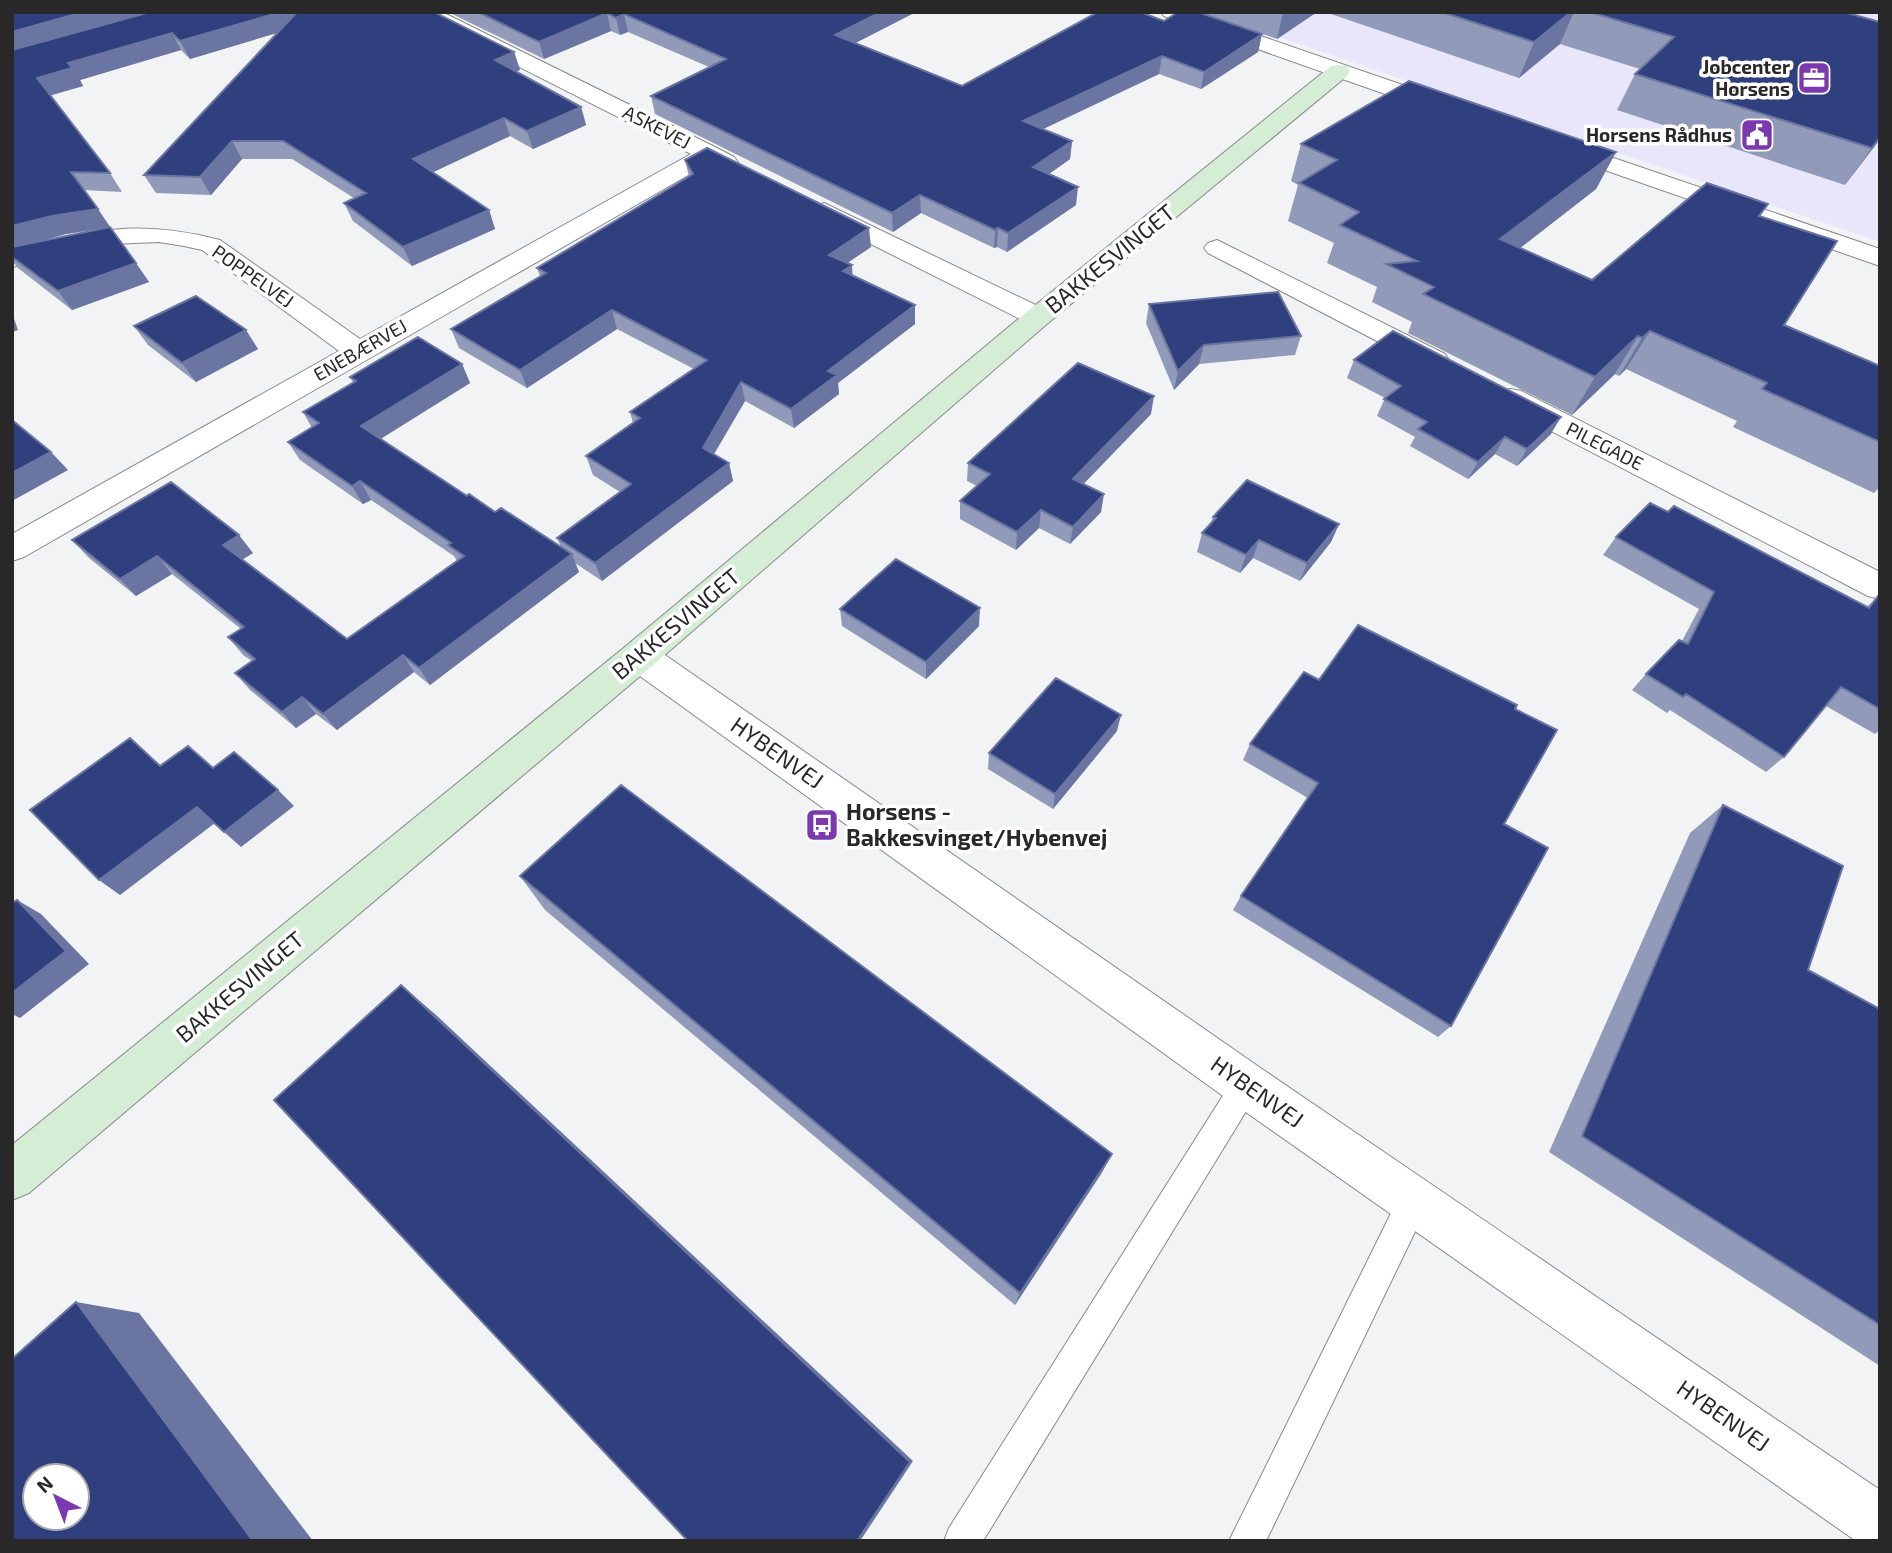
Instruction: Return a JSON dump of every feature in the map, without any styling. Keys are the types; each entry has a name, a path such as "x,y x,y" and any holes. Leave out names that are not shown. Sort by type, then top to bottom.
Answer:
{"street":[{"name":"ASKEVEJ","path":"426,12 746,172"},
{"path":"1171,12 1468,116"},
{"name":"BAKKESVINGET","path":"12,1176 639,656 1038,317 1339,71"},
{"path":"1546,142 1880,258"},
{"name":"ENEBÆRVEJ","path":"12,549 709,153"},
{"path":"807,202 1038,317"},
{"name":"POPPELVEJ","path":"12,259 92,237 139,233 188,238 211,245 358,351"},
{"name":"PILEGADE","path":"1217,248 1880,587"},
{"name":"HYBENVEJ","path":"639,656 1246,1085 1880,1524"}],"lane":[{"path":"962,1541 1246,1085"},
{"path":"1247,1541 1414,1200"}],"shaded area":[{"path":"1205,12 1880,12 1880,242"}],"building":[{"path":"12,12 83,12 12,32"},
{"path":"150,12 281,12 180,41 172,33 68,63 72,68 37,78 110,173 71,172 98,209 12,226 12,50"},
{"path":"297,12 434,12 514,52 495,60 581,107 527,131 504,118 413,159 489,210 403,247 344,203 366,193 283,141 232,141 200,177 144,175"},
{"path":"478,12 881,12 835,35 962,86 1098,12 1140,12 1164,21 1178,12 1198,12 1262,34 1204,72 1162,56 1023,121 1072,141 1033,167 1078,187 1008,233 998,228 995,230 920,195 892,213 651,96 726,59 624,14 616,18 607,13 539,42"},
{"path":"1442,12 1571,12 1534,42"},
{"path":"1590,12 1844,12 1880,22 1880,137 1872,148 1635,74 1674,37"},
{"path":"1409,81 1616,152 1500,239 1592,280 1707,183 1768,204 1759,216 1837,241 1784,325 1880,366 1880,442 1762,389 1767,383 1650,331 1642,338 1638,336 1595,377 1423,294 1434,287 1386,264 1417,261 1340,225 1359,212 1299,183 1337,160 1301,144"},
{"path":"707,148 869,228 829,255 852,265 843,271 915,305 828,371 837,375 791,409 741,382 703,448 729,463 595,563 557,538 631,484 586,456 640,418 630,412 707,360 612,310 520,370 451,329 546,273 537,268 693,174 685,160"},
{"path":"110,227 136,263 58,291 12,257 12,247"},
{"path":"1278,292 1301,336 1204,345 1178,371 1149,304"},
{"path":"196,296 246,330 182,363 134,326"},
{"path":"1393,331 1561,417 1527,449 1505,437 1478,462 1418,429 1427,422 1384,399 1401,386 1354,360"},
{"path":"418,337 462,364 361,426 467,496 469,494 495,512 501,508 572,554 419,668 403,655 323,714 302,697 282,712 235,673 255,659 228,637 244,627 157,556 120,579 72,540 171,482 239,535 223,545 347,639 464,556 448,545 451,543 360,481 352,486 288,442 319,423 303,412 356,381 350,377"},
{"path":"1078,363 1154,396 1073,479 1104,494 1073,527 1041,510 1017,532 960,501 990,474 968,463"},
{"path":"12,420 51,452 12,473"},
{"path":"1247,480 1339,524 1307,563 1259,540 1246,555 1202,533"},
{"path":"1650,503 1668,512 1674,506 1869,608 1878,596 1880,597 1880,709 1841,687 1784,757 1686,694 1683,697 1646,674 1679,640 1688,644 1714,592 1616,537"},
{"path":"896,559 980,608 926,662 840,609"},
{"path":"1358,625 1517,705 1515,709 1557,730 1504,824 1548,848 1451,1026 1241,896 1318,783 1250,744 1304,672 1319,680"},
{"path":"1056,678 1121,715 1055,794 989,753"},
{"path":"130,738 160,766 188,746 213,768 234,752 278,790 224,832 197,807 99,880 30,810"},
{"path":"621,785 1112,1154 1020,1293 520,876"},
{"path":"1723,805 1843,866 1808,970 1880,1009 1880,1325 1582,1136"},
{"path":"17,900 66,951 12,993 12,903"},
{"path":"401,985 910,1462 857,1541 688,1541 274,1100"},
{"path":"76,1302 253,1541 12,1541 12,1359"}],"place":[{"name":"Jobcenter Horsens","path":"1814,78"},
{"name":"Horsens Rådhus","path":"1757,135"},
{"name":"Horsens - Bakkesvinget/Hybenvej","path":"822,825"}]}
